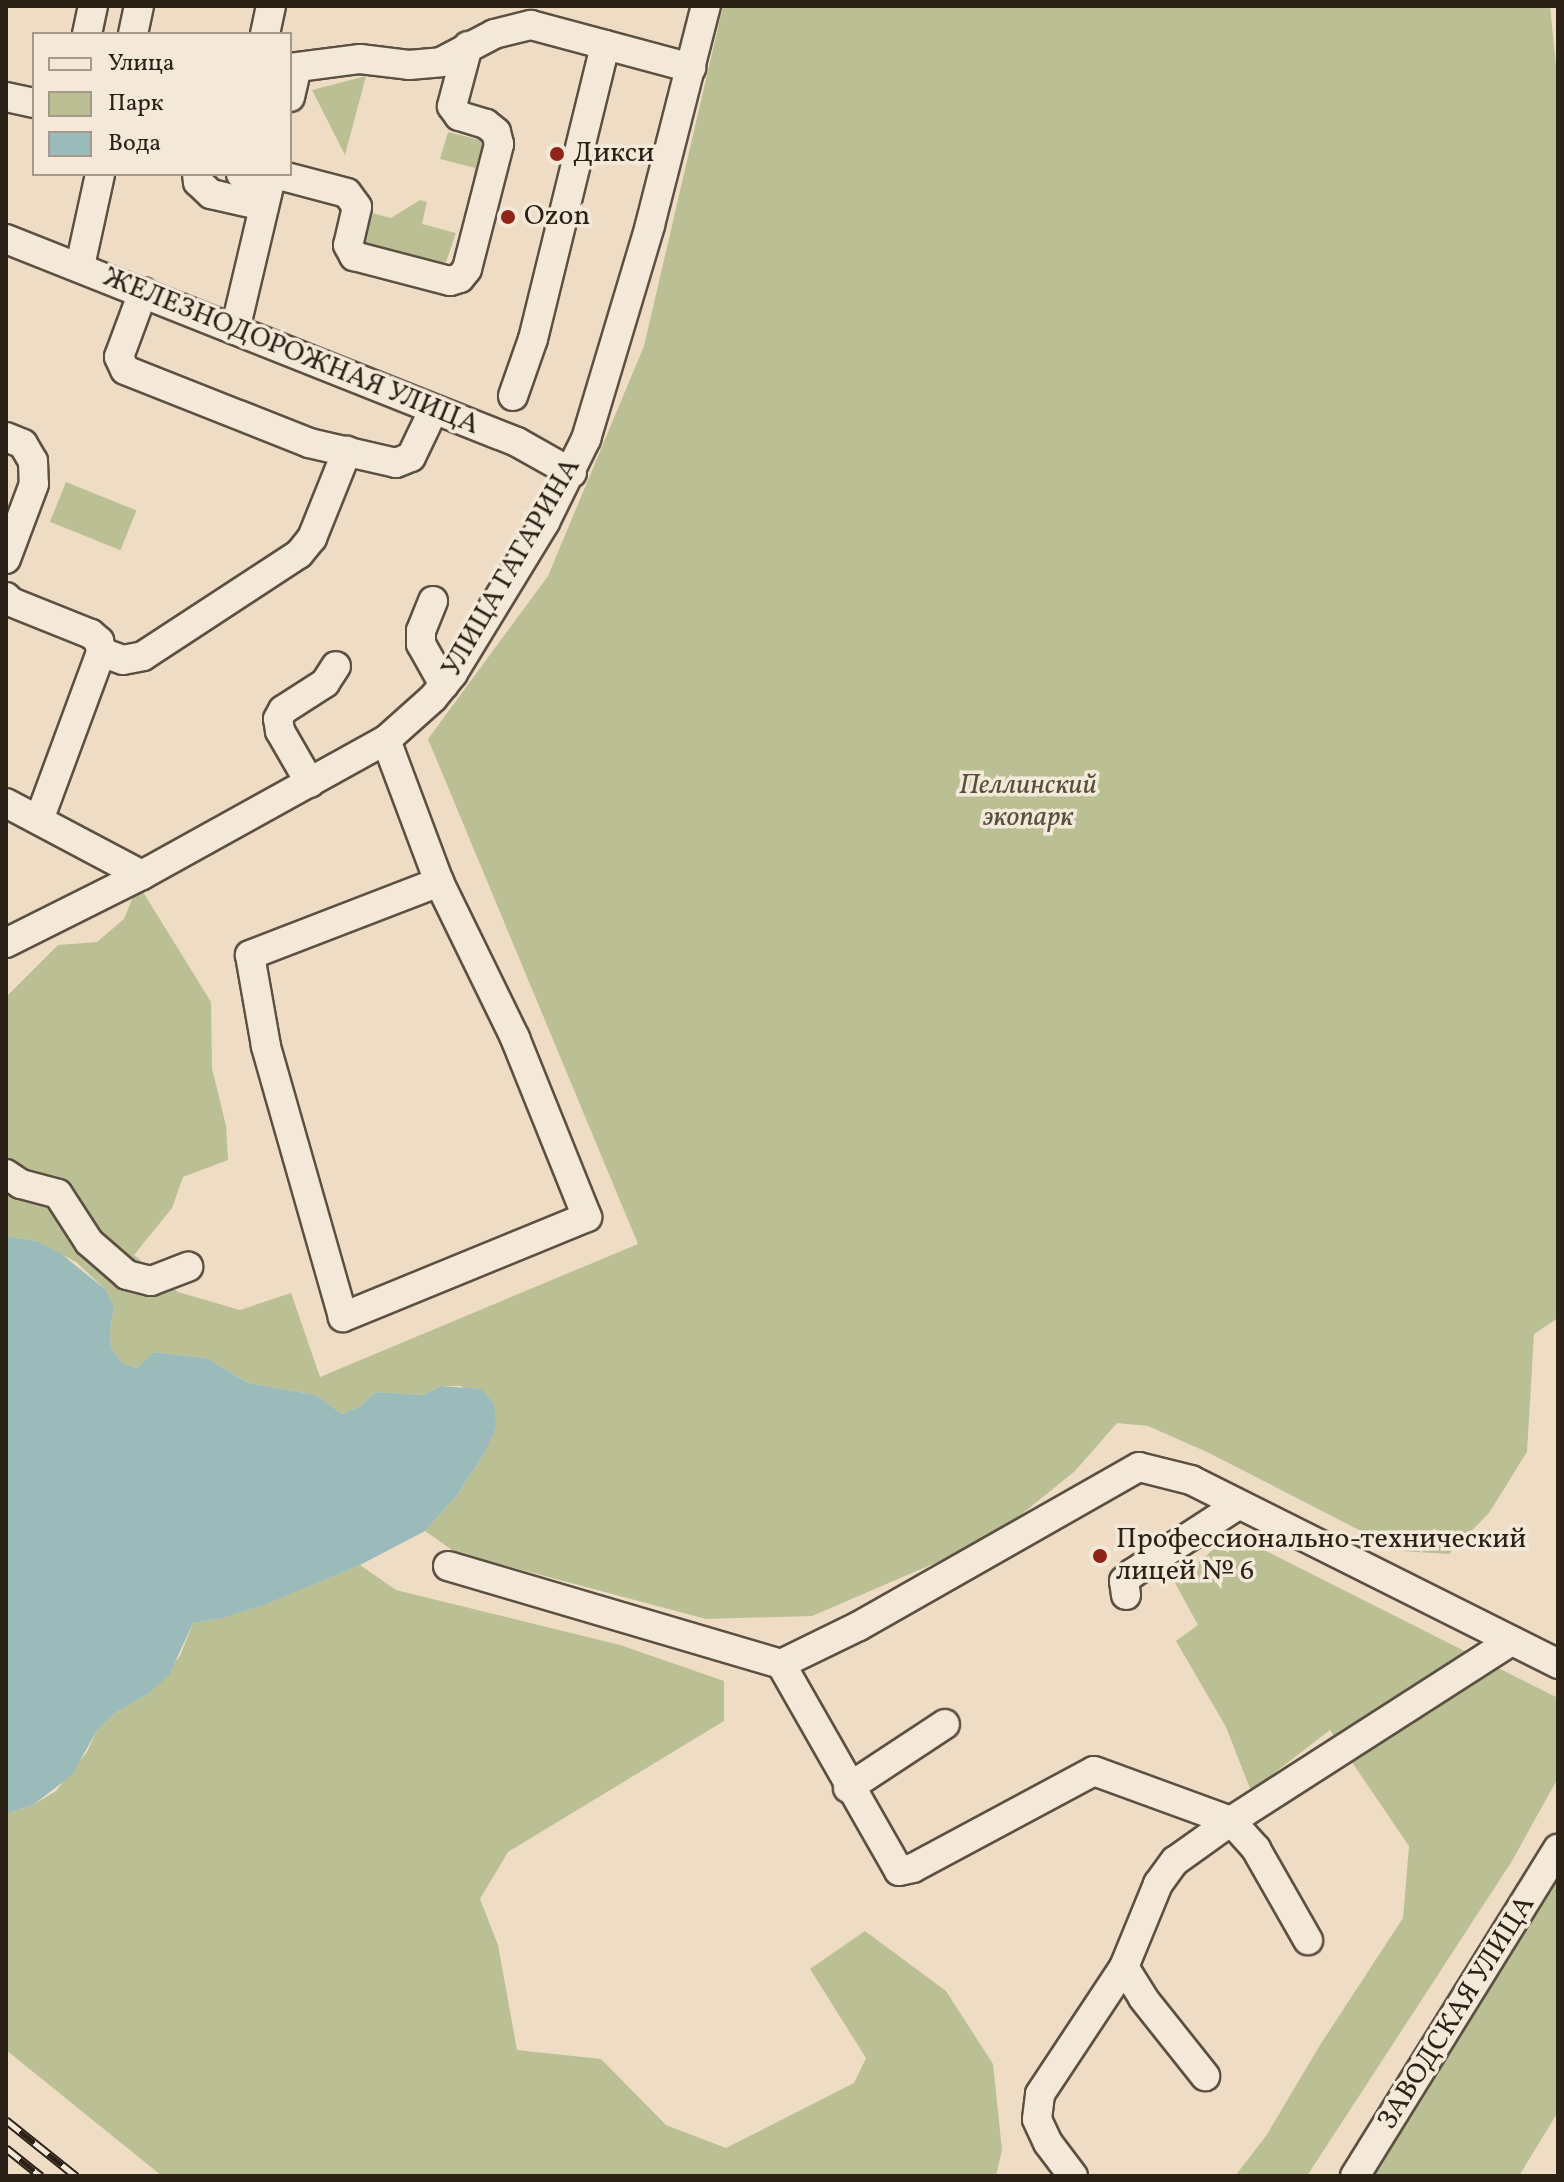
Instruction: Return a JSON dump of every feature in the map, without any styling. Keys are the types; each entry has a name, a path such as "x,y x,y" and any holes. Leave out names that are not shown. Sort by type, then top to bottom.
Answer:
{"street":[{"path":"87,32 93,6"},
{"path":"265,32 271,6"},
{"name":"УЛИЦА ГАГАРИНА","path":"6,943 142,875 386,740 444,685 505,591 572,473 601,398 623,289 691,68 706,6"},
{"path":"292,78 360,59 409,65 441,62 532,16 605,45 691,68"},
{"path":"513,396 533,339 605,45"},
{"path":"247,176 270,184 347,193 357,207 348,245 354,256 450,281 460,278 467,269 499,144 496,132 486,124 459,116 452,106 468,46"},
{"path":"6,97 32,103"},
{"path":"80,266 100,176"},
{"path":"197,176 198,182 211,194 270,184"},
{"path":"235,330 270,184"},
{"name":"ЖЕЛЕЗНОДОРОЖНАЯ УЛИЦА","path":"6,239 517,442 572,473"},
{"path":"143,292 119,357 125,370 309,443 396,463 411,457 433,411"},
{"path":"6,437 23,444 33,461 34,484 6,559"},
{"path":"101,652 123,660 143,656 287,564 312,538 347,451"},
{"path":"6,597 11,602 91,634 99,641 101,652 39,820"},
{"path":"433,601 421,631 421,644 444,685"},
{"path":"310,783 280,731 278,719 283,710 325,683 336,666"},
{"path":"386,740 439,882 515,1038 587,1217 343,1317 266,1046 250,955 439,882"},
{"path":"6,803 142,875"},
{"path":"6,1174 21,1184 58,1194 89,1242 127,1275 151,1281 188,1267"},
{"path":"448,1566 781,1664 859,1626 1139,1467 1191,1480 1558,1664"},
{"path":"1126,1595 1124,1581 1133,1573 1238,1505"},
{"path":"1073,2176 1048,2143 1037,2119 1040,2094 1124,1967 1158,1884 1175,1861 1231,1821 1511,1641"},
{"path":"781,1664 848,1788 899,1871 913,1868 1094,1771 1231,1821 1256,1849 1308,1940"},
{"path":"848,1788 945,1724"},
{"name":"ЗАВОДСКАЯ УЛИЦА","path":"1355,2176 1558,1849"},
{"path":"1124,1967 1143,1998 1205,2076"}],"green space":[{"name":"Пеллинский экопарк","path":"723,6 1550,6 1558,86 1558,1318 1534,1334 1527,1452 1489,1513 1449,1554 1400,1551 1207,1452 1148,1426 1117,1423 1075,1471 991,1539 812,1616 706,1619 455,1552 425,1531 457,1495 484,1454 462,1386 441,1386 423,1395 376,1392 359,1407 342,1414 316,1395 248,1383 207,1358 155,1352 137,1368 122,1363 111,1348 114,1306 106,1290 76,1262 36,1241 6,1236 6,997 58,945 97,942 124,919 138,884 211,1002 212,1068 226,1126 228,1160 183,1177 172,1208 134,1255 178,1292 240,1310 291,1293 320,1377 638,1244 428,739 548,576 644,346"},
{"path":"366,76 345,155 312,90"},
{"path":"448,132 480,140 487,146 482,184 473,181 475,168 440,159"},
{"path":"420,200 427,202 422,224 456,233 446,262 437,263 366,246 360,241 364,211 391,218"},
{"path":"66,482 136,510 120,550 50,522"},
{"path":"1240,1538 1558,1698 1558,1778 1512,1861 1307,2176 1235,2176 1266,2136 1320,2045 1403,1918 1409,1846 1330,1730 1251,1791 1226,1727 1176,1641 1198,1625 1175,1583 1216,1547"},
{"path":"360,1565 396,1590 620,1645 724,1681 724,1721 508,1852 480,1899 498,1945 517,2050 601,2059 666,2125 726,2148 854,2083 866,2058 810,1969 865,1931 946,1991 993,2064 1002,2150 996,2176 162,2176 6,2050 6,1814 33,1805 56,1791 87,1752 96,1732 115,1713 148,1694 180,1656 193,1623 223,1618 263,1605"},
{"path":"1558,1871 1558,2112 1519,2176 1365,2176"}],"water":[{"path":"6,1236 36,1241 59,1252 106,1290 114,1306 111,1348 122,1363 137,1368 154,1352 207,1358 248,1383 316,1395 342,1414 359,1407 376,1392 423,1395 441,1386 481,1389 494,1404 496,1427 484,1454 457,1495 425,1531 360,1565 264,1605 223,1618 193,1623 169,1675 148,1694 115,1713 96,1732 72,1775 33,1805 6,1814"}],"railway":[{"path":"6,2120 76,2176"},
{"path":"6,2148 41,2176"}],"place":[{"name":"Дикси","path":"557,154"},
{"name":"Ozon","path":"508,217"},
{"name":"Профессионально-технический лицей № 6","path":"1100,1556"}]}
